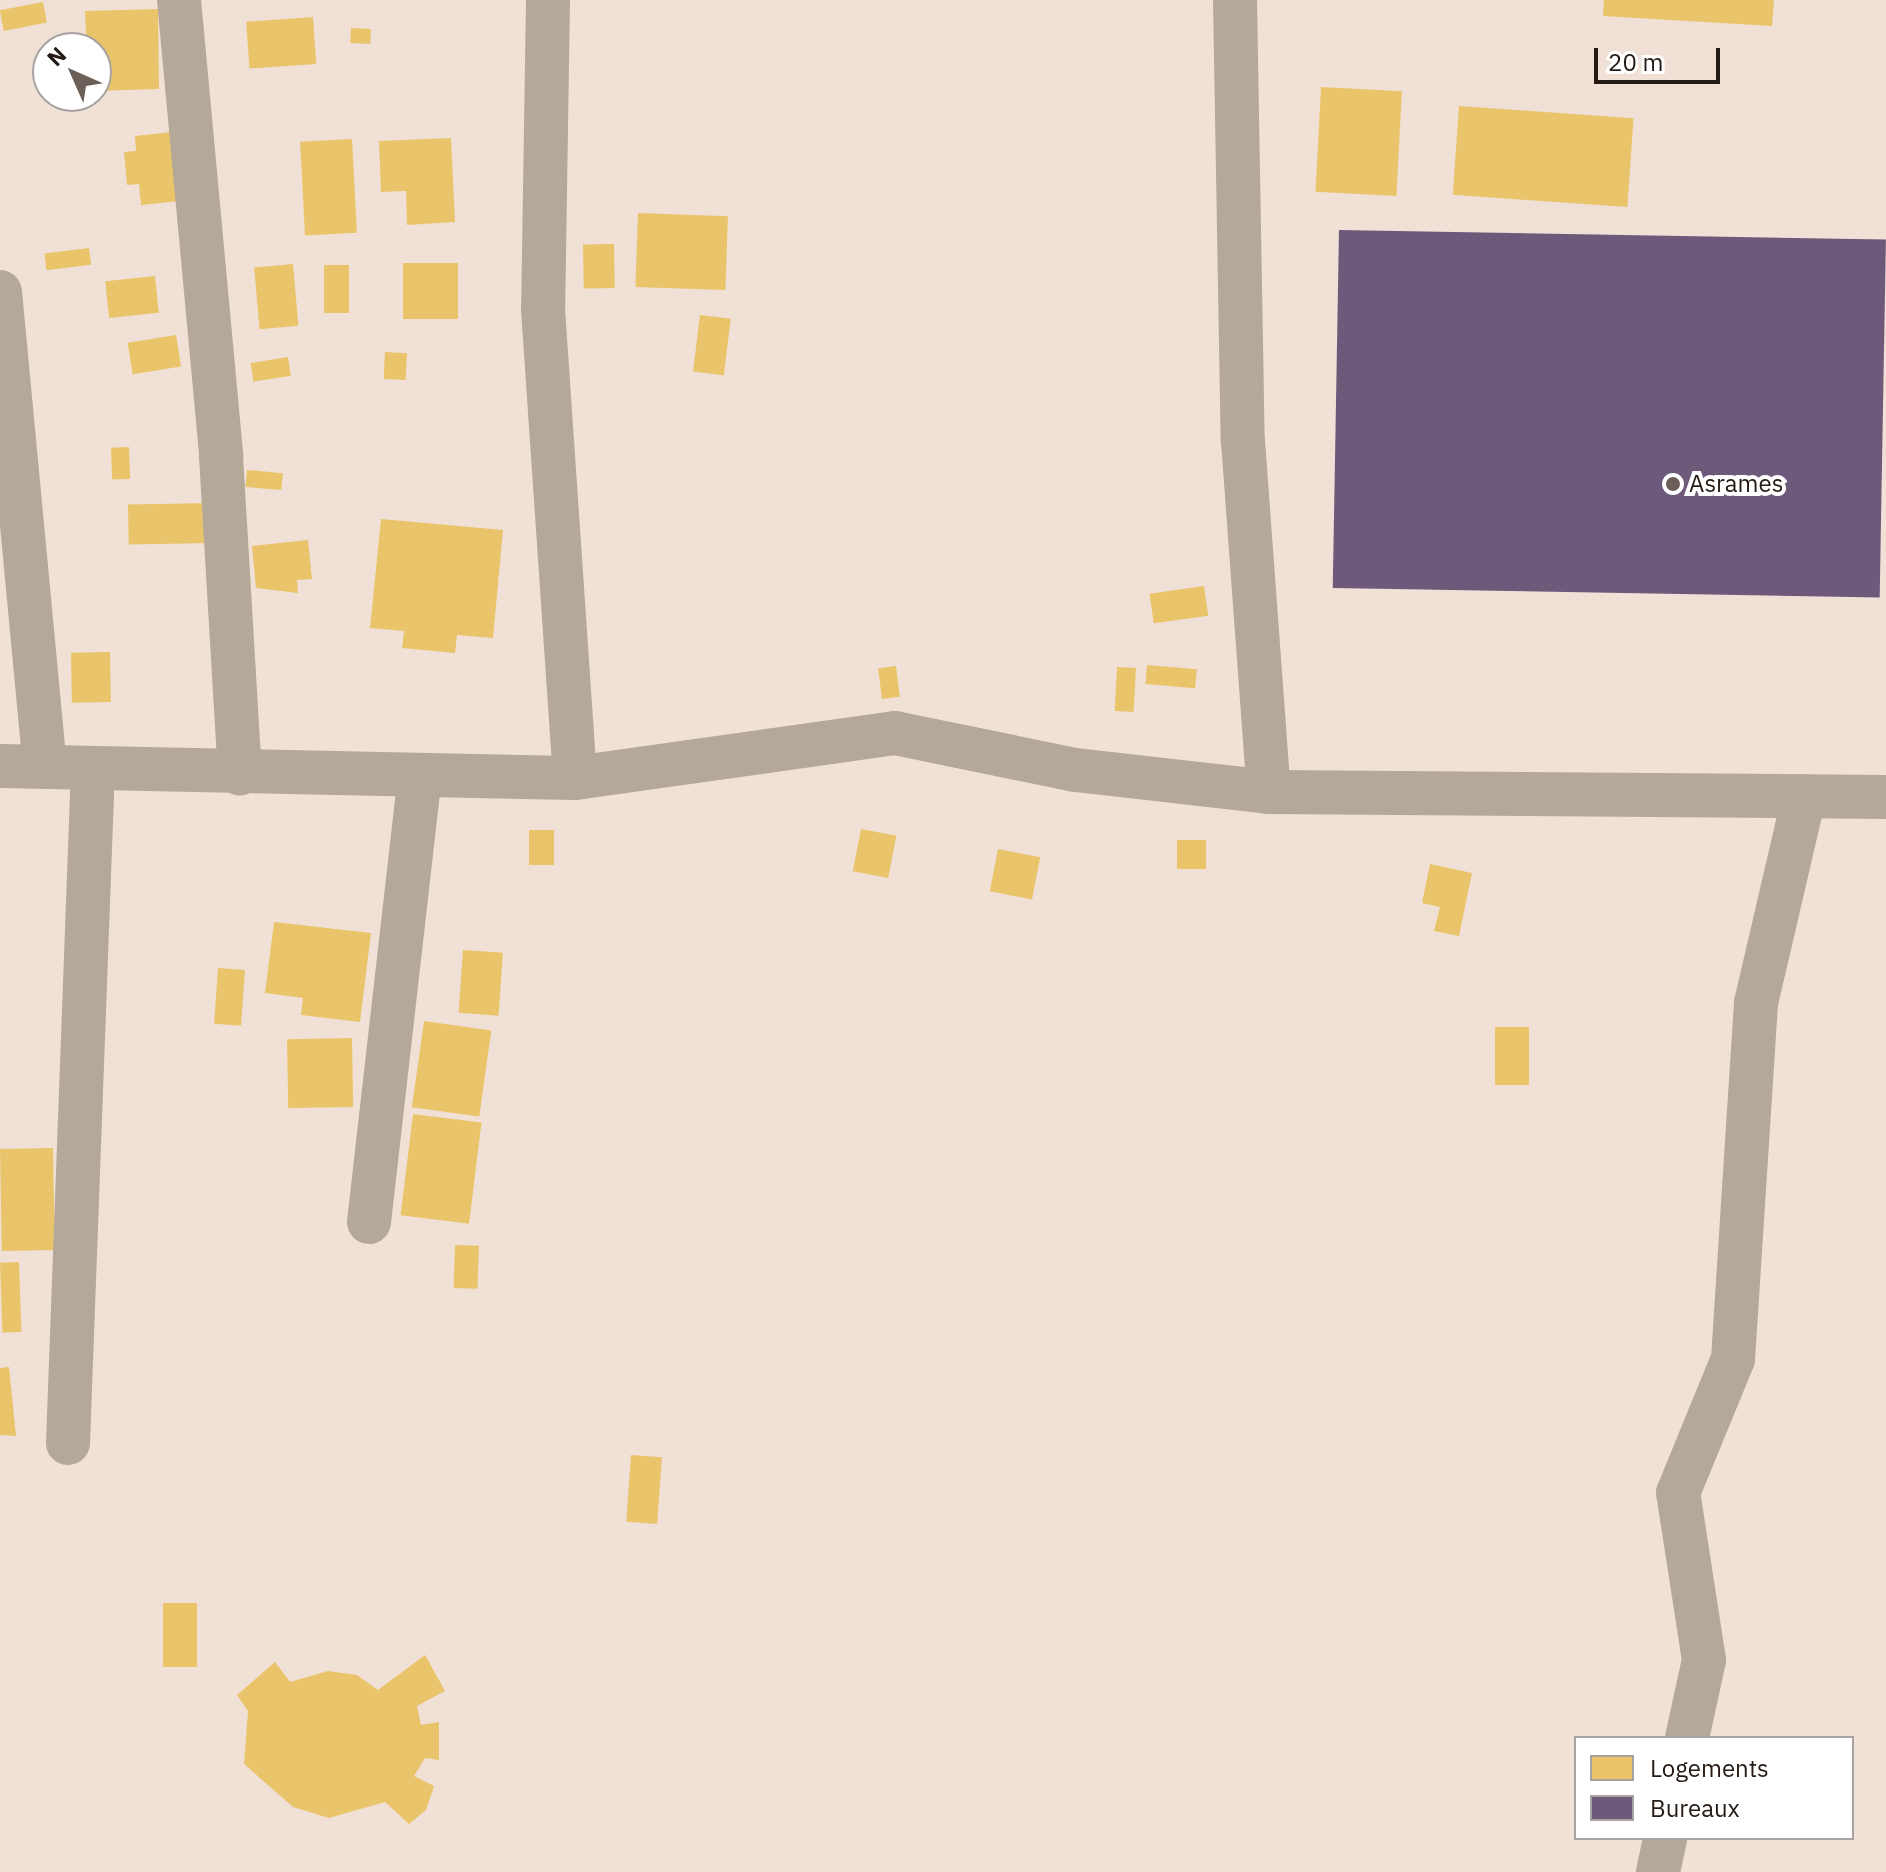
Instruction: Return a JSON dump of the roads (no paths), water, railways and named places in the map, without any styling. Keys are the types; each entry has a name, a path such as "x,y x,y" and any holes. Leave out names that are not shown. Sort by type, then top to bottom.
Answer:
{"street":[{"path":"179,0 221,456 240,773"},
{"path":"548,0 543,309 575,778"},
{"path":"1235,0 1243,441 1269,792"},
{"path":"0,292 45,766"},
{"path":"0,766 575,778 895,733 1076,770 1269,792 1886,797"},
{"path":"68,1443 93,768"},
{"path":"369,1222 420,776"},
{"path":"1687,1736 1704,1660 1678,1493 1733,1359 1756,1003 1804,797"},
{"path":"1658,1872 1665,1840"}],"place":[{"name":"Asrames","path":"1673,484"}]}
